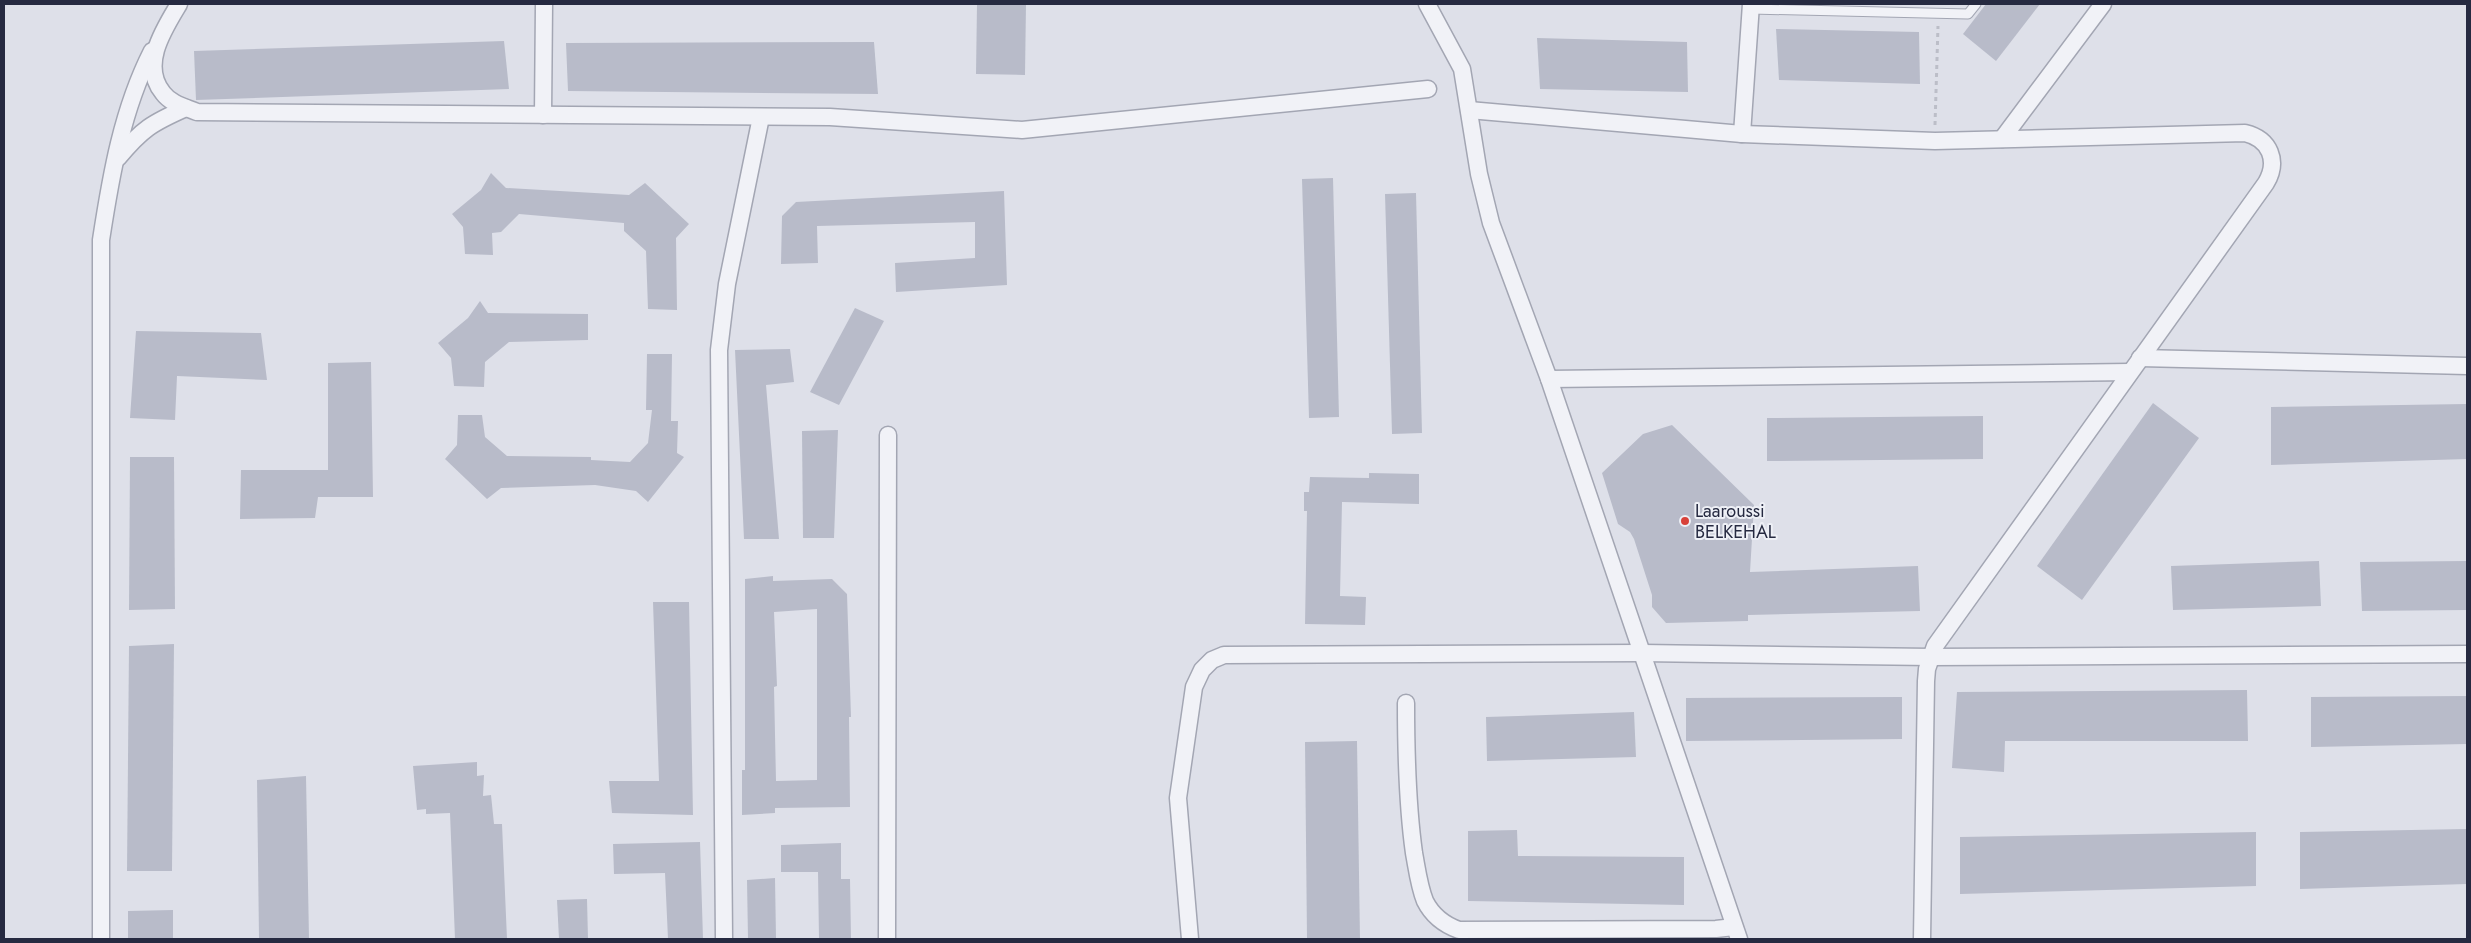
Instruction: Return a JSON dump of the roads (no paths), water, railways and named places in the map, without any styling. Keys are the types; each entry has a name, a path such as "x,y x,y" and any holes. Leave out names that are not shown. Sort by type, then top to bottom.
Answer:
{"street":[{"path":"101,939 101,240 113,163 140,75 179,4"},
{"path":"544,4 544,115"},
{"path":"1406,703 1407,770 1411,831 1418,876 1426,902 1447,926 1459,930 1716,929 1736,933 1549,379 1491,223 1478,174 1462,69 1427,4"},
{"path":"2002,139 2103,4"},
{"path":"1742,134 1751,6"},
{"path":"160,36 153,65 157,83 163,94 176,104 197,112 830,117 1022,130 1428,89"},
{"path":"113,163 140,132 160,119 186,108"},
{"path":"1469,110 1742,134 1935,141 2245,133 2260,139 2266,145 2272,160 2270,176 1942,635 1930,657 1926,682 1922,939"},
{"path":"724,939 719,350 727,284 761,117"},
{"path":"2140,358 2467,366"},
{"path":"1549,379 2130,372"},
{"path":"887,939 888,435"},
{"path":"1190,939 1178,798 1194,687 1202,670 1212,660 1236,653 1642,653 1930,657 2467,654"}],"lane":[{"path":"1751,6 1968,14 1976,4"}],"place":[{"name":"Laaroussi BELKEHAL","path":"1685,521"}]}
